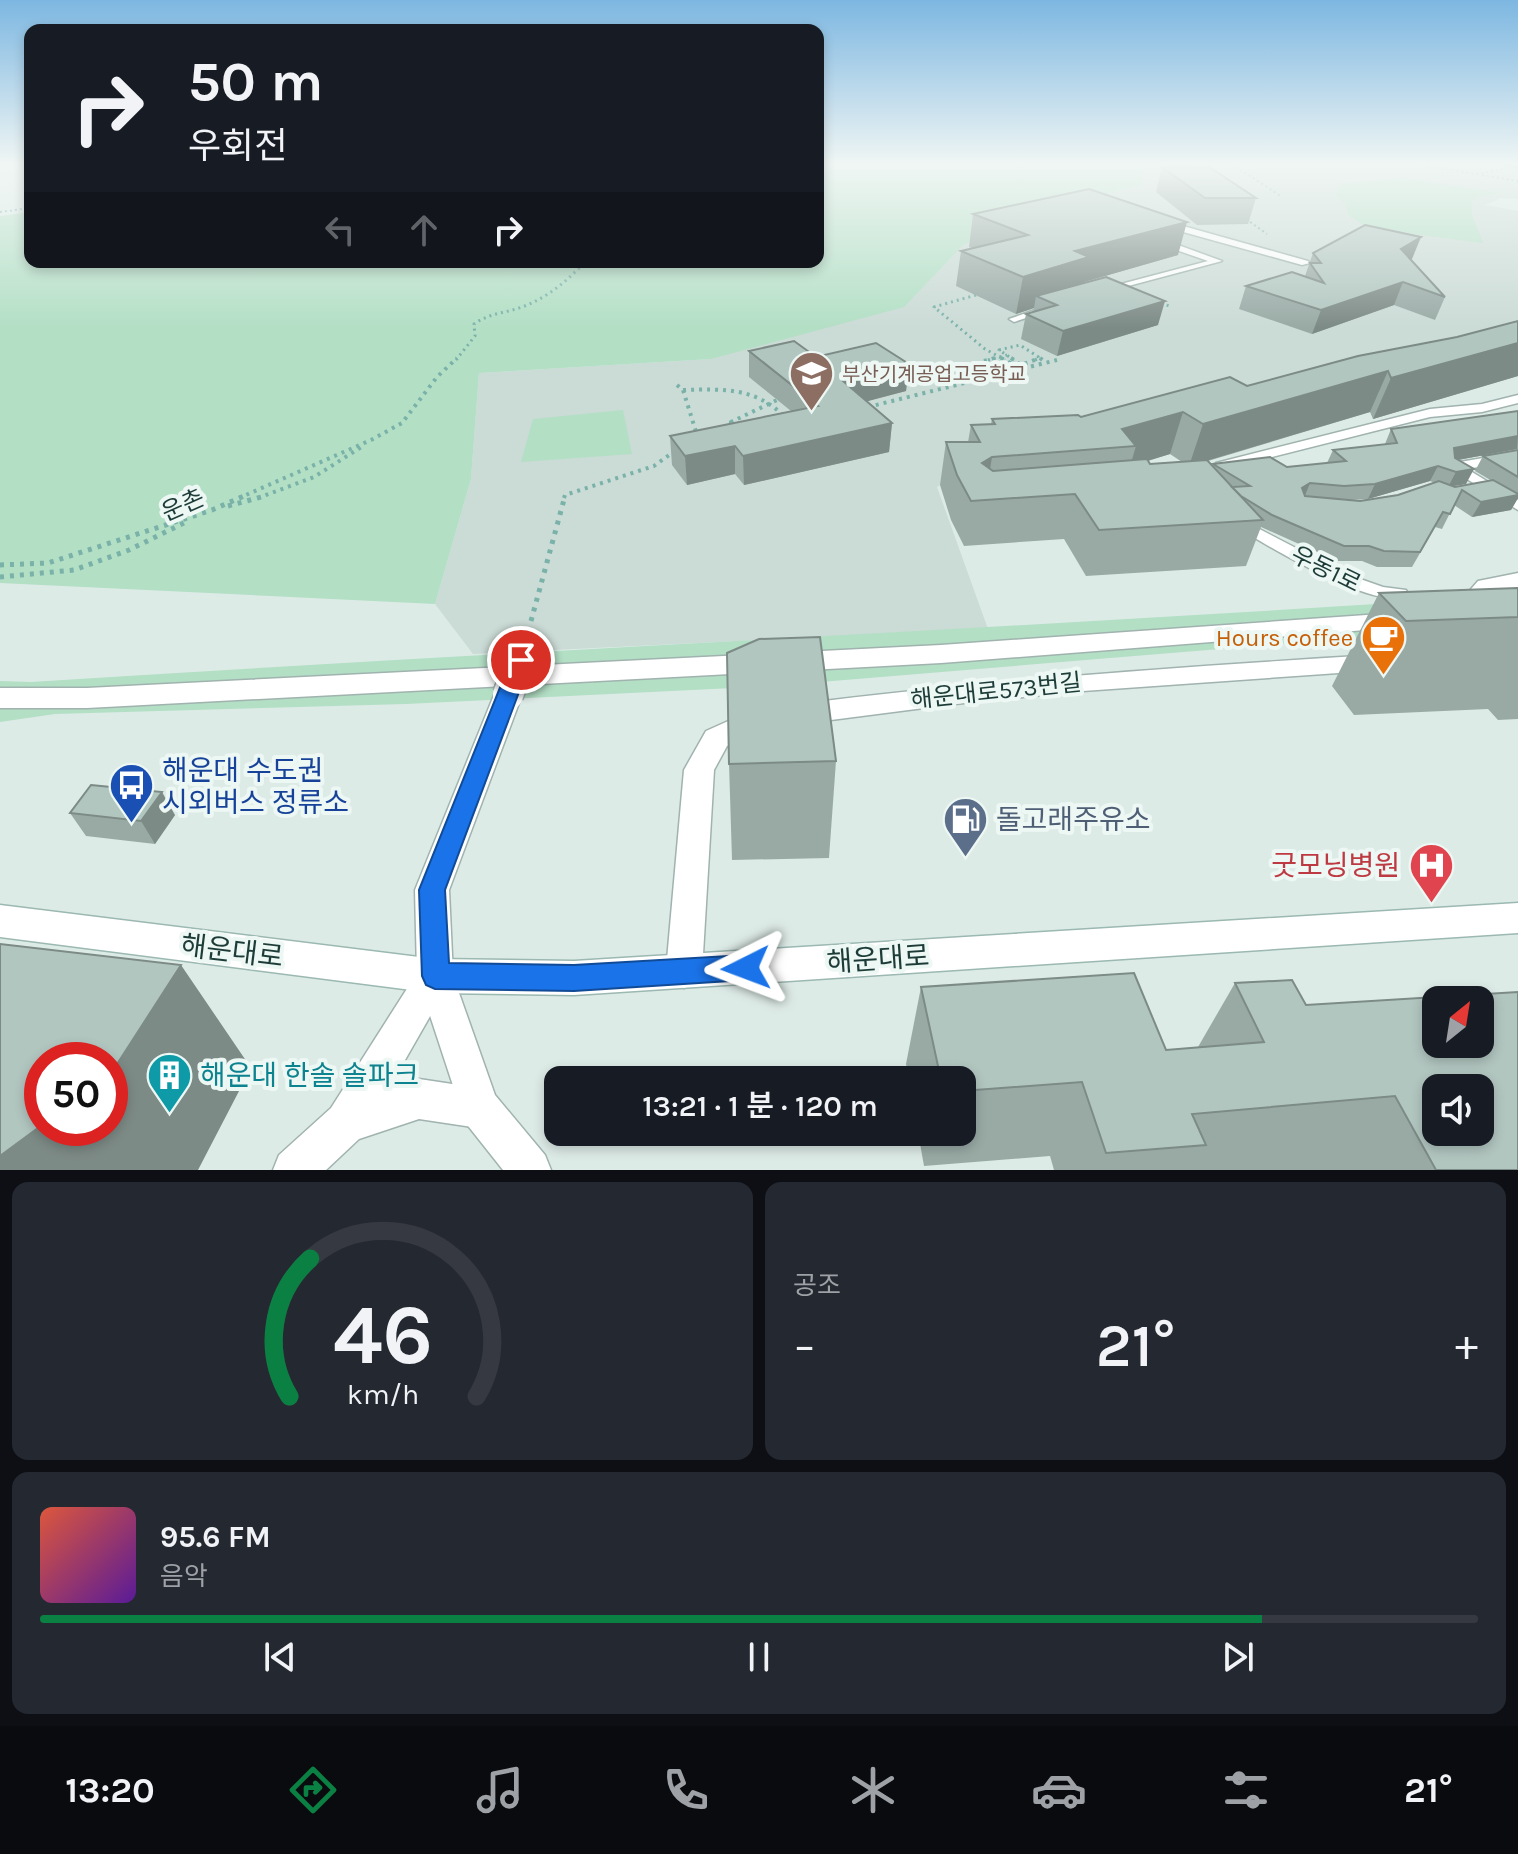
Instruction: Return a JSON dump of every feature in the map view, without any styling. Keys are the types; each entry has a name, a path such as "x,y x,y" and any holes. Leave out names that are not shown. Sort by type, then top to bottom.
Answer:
{"street":[{"path":"1513,649 1470,596 1486,586 1518,580"},
{"path":"0,698 87,698 941,654 1425,606"},
{"path":"521,660 432,890 435,976 479,1108 530,1170"},
{"name":"해운대로573번길","path":"684,971 699,770 716,739 755,719 955,694 1130,678 1408,662"},
{"name":"해운대로","path":"0,921 435,976 574,978 1518,918"},
{"path":"294,1170 346,1123 435,976"},
{"path":"346,1123 419,1099 479,1108"}],"lane":[{"path":"1098,293 1217,261 1147,237 1176,227 1305,263"},
{"path":"1014,319 1056,306"},
{"path":"1207,469 1430,413 1482,408 1518,399"},
{"path":"1482,408 1518,416"},
{"path":"1518,456 1454,467 1518,506"},
{"path":"1460,492 1487,487"},
{"name":"우동1로","path":"1224,514 1272,543 1378,594 1425,606"}],"path":[{"path":"1246,219 1267,234"},
{"path":"0,565 48,563 212,510 371,440 402,423 437,377 475,336 474,324 487,313 515,309 538,299 577,268"},
{"path":"976,295 934,307 985,349 1021,369"},
{"path":"1153,300 1172,307"},
{"path":"1041,358 1021,365 999,350 1020,345 1041,358 1046,363"},
{"path":"984,361 1007,355"},
{"path":"854,411 1057,360"},
{"path":"531,621 565,495 654,466 699,433 683,390 677,385"},
{"path":"683,390 746,389 775,402 793,426"},
{"path":"720,426 775,402"},
{"path":"731,422 739,430"},
{"name":"운촌","path":"0,577 74,570 129,550 212,510 292,489 329,470 371,440"}],"shaded area":[{"name":"부산기계공업고등학교","path":"1019,219 1518,219 1518,333 992,454 937,487 988,629 473,654 435,604 471,479 479,373 711,359"}],"green space":[{"path":"0,219 24,219 24,268 824,268 824,219 1020,219 963,245 904,307 711,359 479,373 471,479 435,604 0,583"},
{"path":"1354,219 1473,219 1483,243 1368,228"},
{"path":"623,410 632,454 521,462 533,419"},
{"path":"1441,600 1474,628 772,686 406,704 55,714 0,722 0,681 31,682"}],"building":[{"path":"985,219 1177,219 1187,222 1075,251 1089,257 1023,277 961,251 1028,235"},
{"path":"1365,225 1421,237 1401,249 1445,297 1403,282 1321,310 1246,286 1292,272 1324,283 1310,263 1321,263 1313,253"},
{"path":"1106,277 1165,301 1063,331 1026,314 1057,305 1036,296"},
{"path":"1518,321 1518,343 1391,378 1388,371 1203,424 1183,412 1122,429 1136,446 992,457 982,463 993,471 1147,459 1150,464 1207,460 1263,520 1099,530 1075,494 971,501 957,475 946,442 980,442 971,425 995,424 992,419 1081,417 1230,377 1247,386 1358,356 1457,337"},
{"path":"794,341 816,357 876,343 909,364 843,381 892,423 743,456 735,446 685,456 670,436 818,406 749,351"},
{"path":"1518,411 1518,436 1454,448 1455,458 1474,469 1456,472 1438,466 1375,484 1344,486 1310,483 1302,488 1305,496 1360,501 1398,495 1439,481 1455,487 1493,480 1518,494 1481,502 1462,490 1450,514 1443,512 1420,552 1344,546 1272,515 1241,496 1232,487 1250,486 1213,464 1270,457 1287,467 1346,461 1333,450 1397,443 1391,429"},
{"path":"1518,450 1518,477 1483,456"},
{"path":"1518,588 1518,617 1406,621 1379,593"},
{"path":"820,637 836,761 729,764 727,653 759,639"},
{"path":"91,785 162,792 141,821 70,813"},
{"path":"0,944 181,965 128,1047 128,1042 24,1042 24,1138 0,1156"},
{"path":"1134,973 1166,1050 1264,1042 1235,983 1292,980 1306,1005 1422,998 1422,1058 1494,1058 1494,993 1518,992 1518,1170 1436,1170 1423,1146 1494,1146 1494,1074 1422,1074 1422,1145 1395,1096 1192,1114 1206,1145 1106,1153 1082,1082 976,1090 976,1066 938,1066 921,987"}],"place":[{"name":"부산기계공업고등학교","path":"811,413"},
{"name":"Hours coffee","path":"1384,677"},
{"name":"해운대 수도권 시외버스 정류소","path":"131,825"},
{"name":"돌고래주유소","path":"965,858"},
{"name":"굿모닝병원","path":"1431,904"},
{"name":"해운대 한솔 솔파크","path":"169,1114"}],"route":[{"path":"521,660 432,890 435,976 574,978 746,968"}]}
